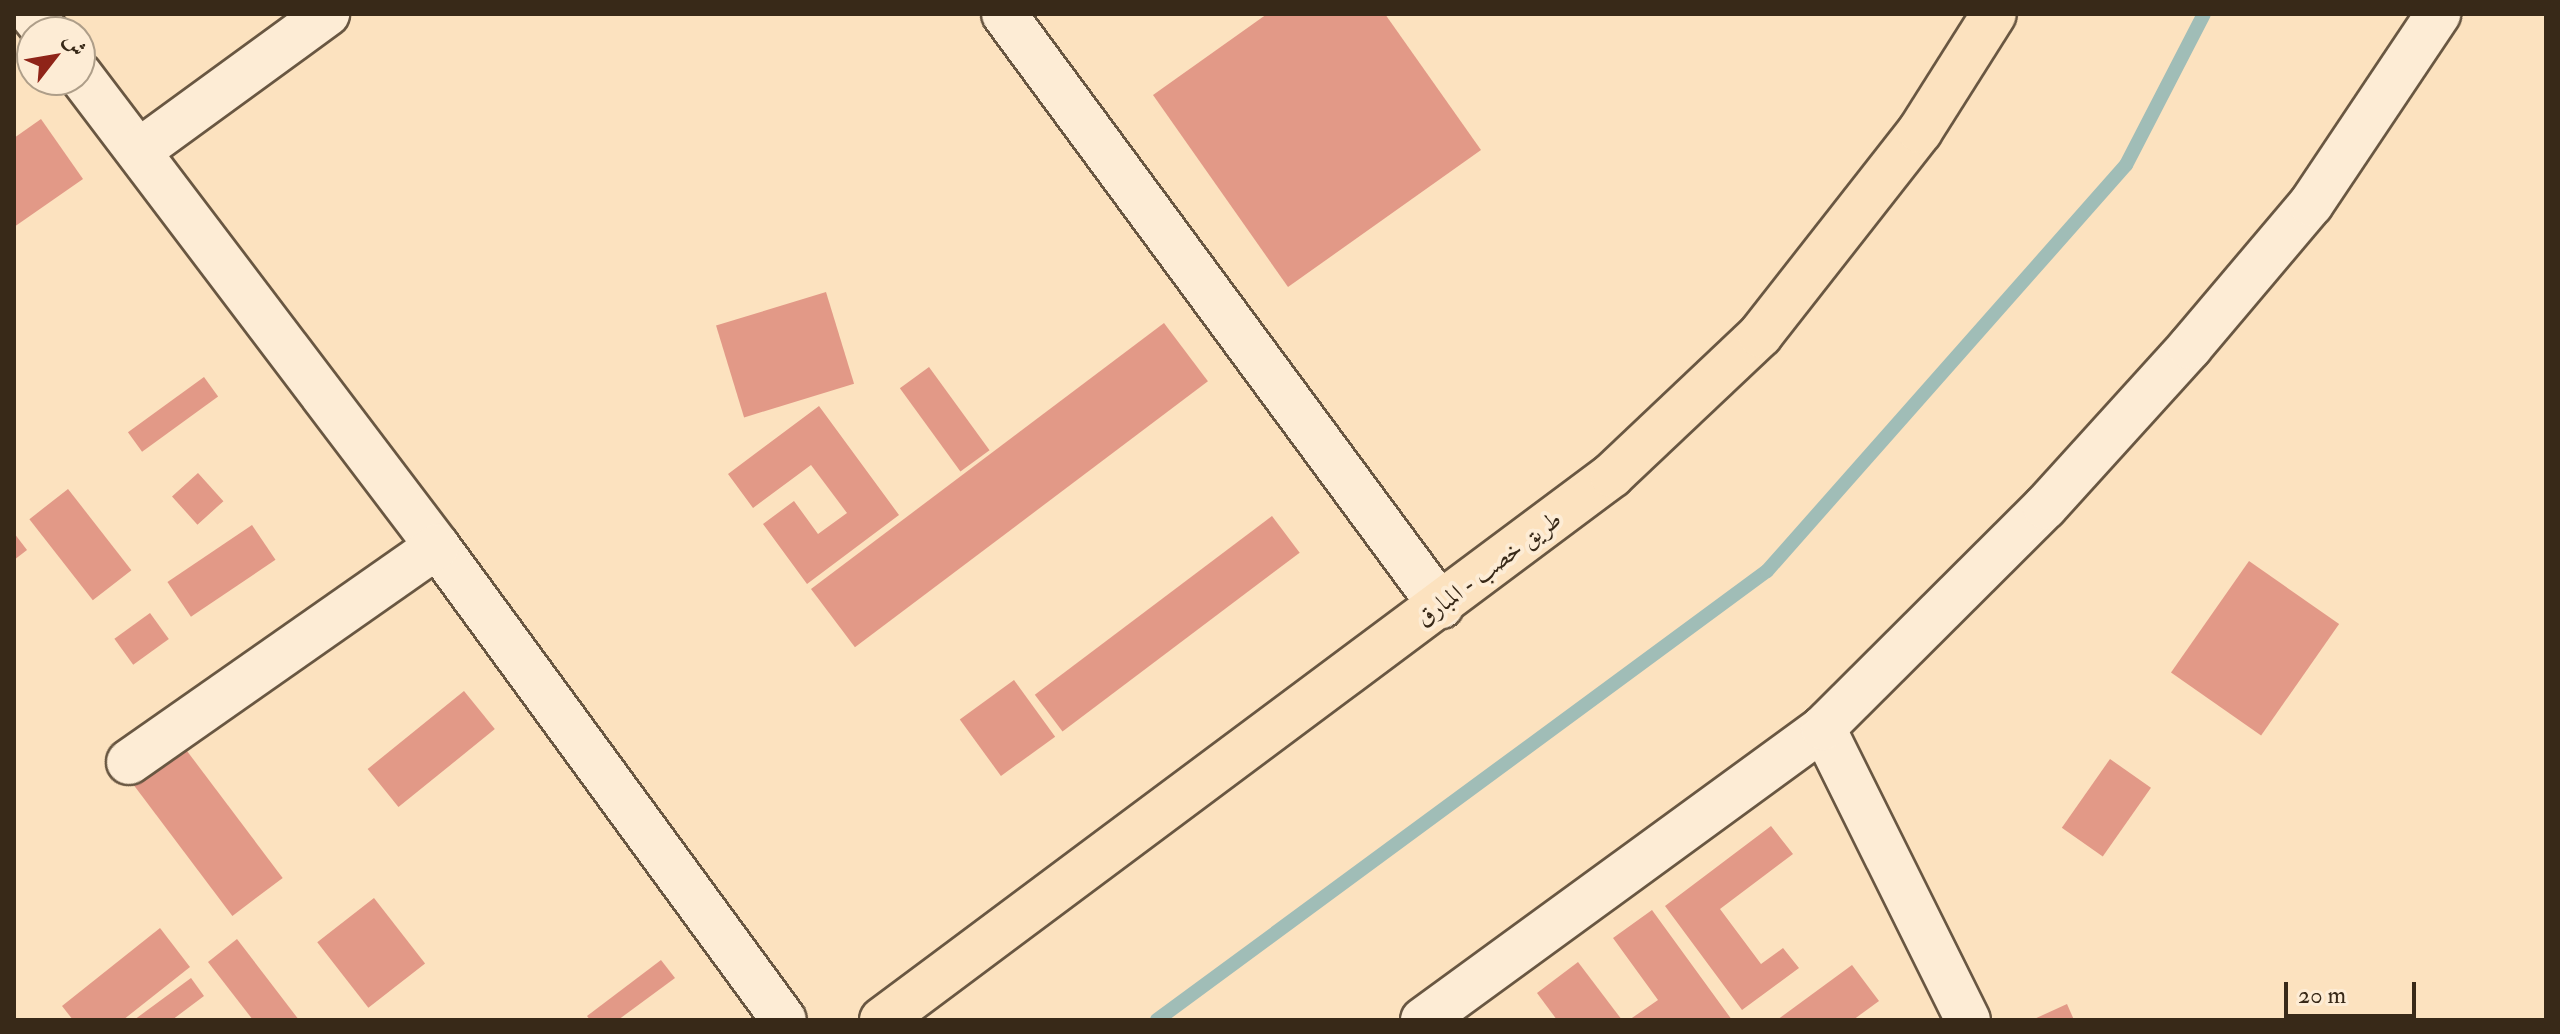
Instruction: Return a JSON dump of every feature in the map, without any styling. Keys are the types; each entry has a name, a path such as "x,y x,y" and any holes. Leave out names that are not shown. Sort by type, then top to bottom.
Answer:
{"main road":[{"name":"طريق خصب - المبارق","path":"882,1020 1441,606 1612,475 1760,335 1920,131 1994,14"}],"street":[{"path":"139,151 327,14"},
{"path":"1004,14 1441,606"},
{"path":"1423,1020 1823,728 2045,507 2190,347 2311,204 2438,14"},
{"path":"96,96 437,546 784,1020"},
{"path":"129,762 437,546"},
{"path":"1823,728 1968,1020"}],"building":[{"path":"1267,14 1385,14 1481,150 1288,287 1153,95"},
{"path":"41,119 83,179 14,227 14,138"},
{"path":"826,292 854,384 744,417 716,326"},
{"path":"1164,323 1208,381 855,647 811,589"},
{"path":"929,367 990,450 960,471 900,388"},
{"path":"204,377 218,396 142,452 128,432"},
{"path":"819,406 899,515 807,584 763,524 794,501 818,534 847,513 811,465 753,508 728,474"},
{"path":"198,473 223,501 197,525 172,496"},
{"path":"68,489 131,570 93,600 29,519"},
{"path":"1272,516 1300,553 1062,731 1035,695"},
{"path":"252,525 275,560 191,617 167,582"},
{"path":"14,533 27,550 14,560"},
{"path":"2249,561 2339,624 2261,735 2171,672"},
{"path":"150,613 169,639 133,665 114,639"},
{"path":"1014,680 1055,737 1001,776 960,719"},
{"path":"464,691 495,729 398,807 368,769"},
{"path":"184,747 283,878 232,916 134,785"},
{"path":"2110,759 2151,788 2103,856 2062,828"},
{"path":"1771,826 1793,854 1720,909 1761,964 1783,948 1799,968 1742,1010 1665,906"},
{"path":"374,898 425,963 368,1008 317,942"},
{"path":"1652,910 1732,1020 1629,1020 1658,1000 1613,938"},
{"path":"160,928 190,967 123,1020 73,1020 62,1006"},
{"path":"237,939 299,1020 253,1020 208,962"},
{"path":"661,960 675,978 618,1020 590,1020 587,1016"},
{"path":"1578,962 1622,1020 1557,1020 1537,993"},
{"path":"1852,965 1879,1001 1853,1020 1777,1020"},
{"path":"191,978 204,996 172,1020 134,1020"},
{"path":"2067,1004 2074,1020 2032,1020"}],"waterway":[{"path":"1157,1020 1767,571 2126,165 2204,14"}]}
